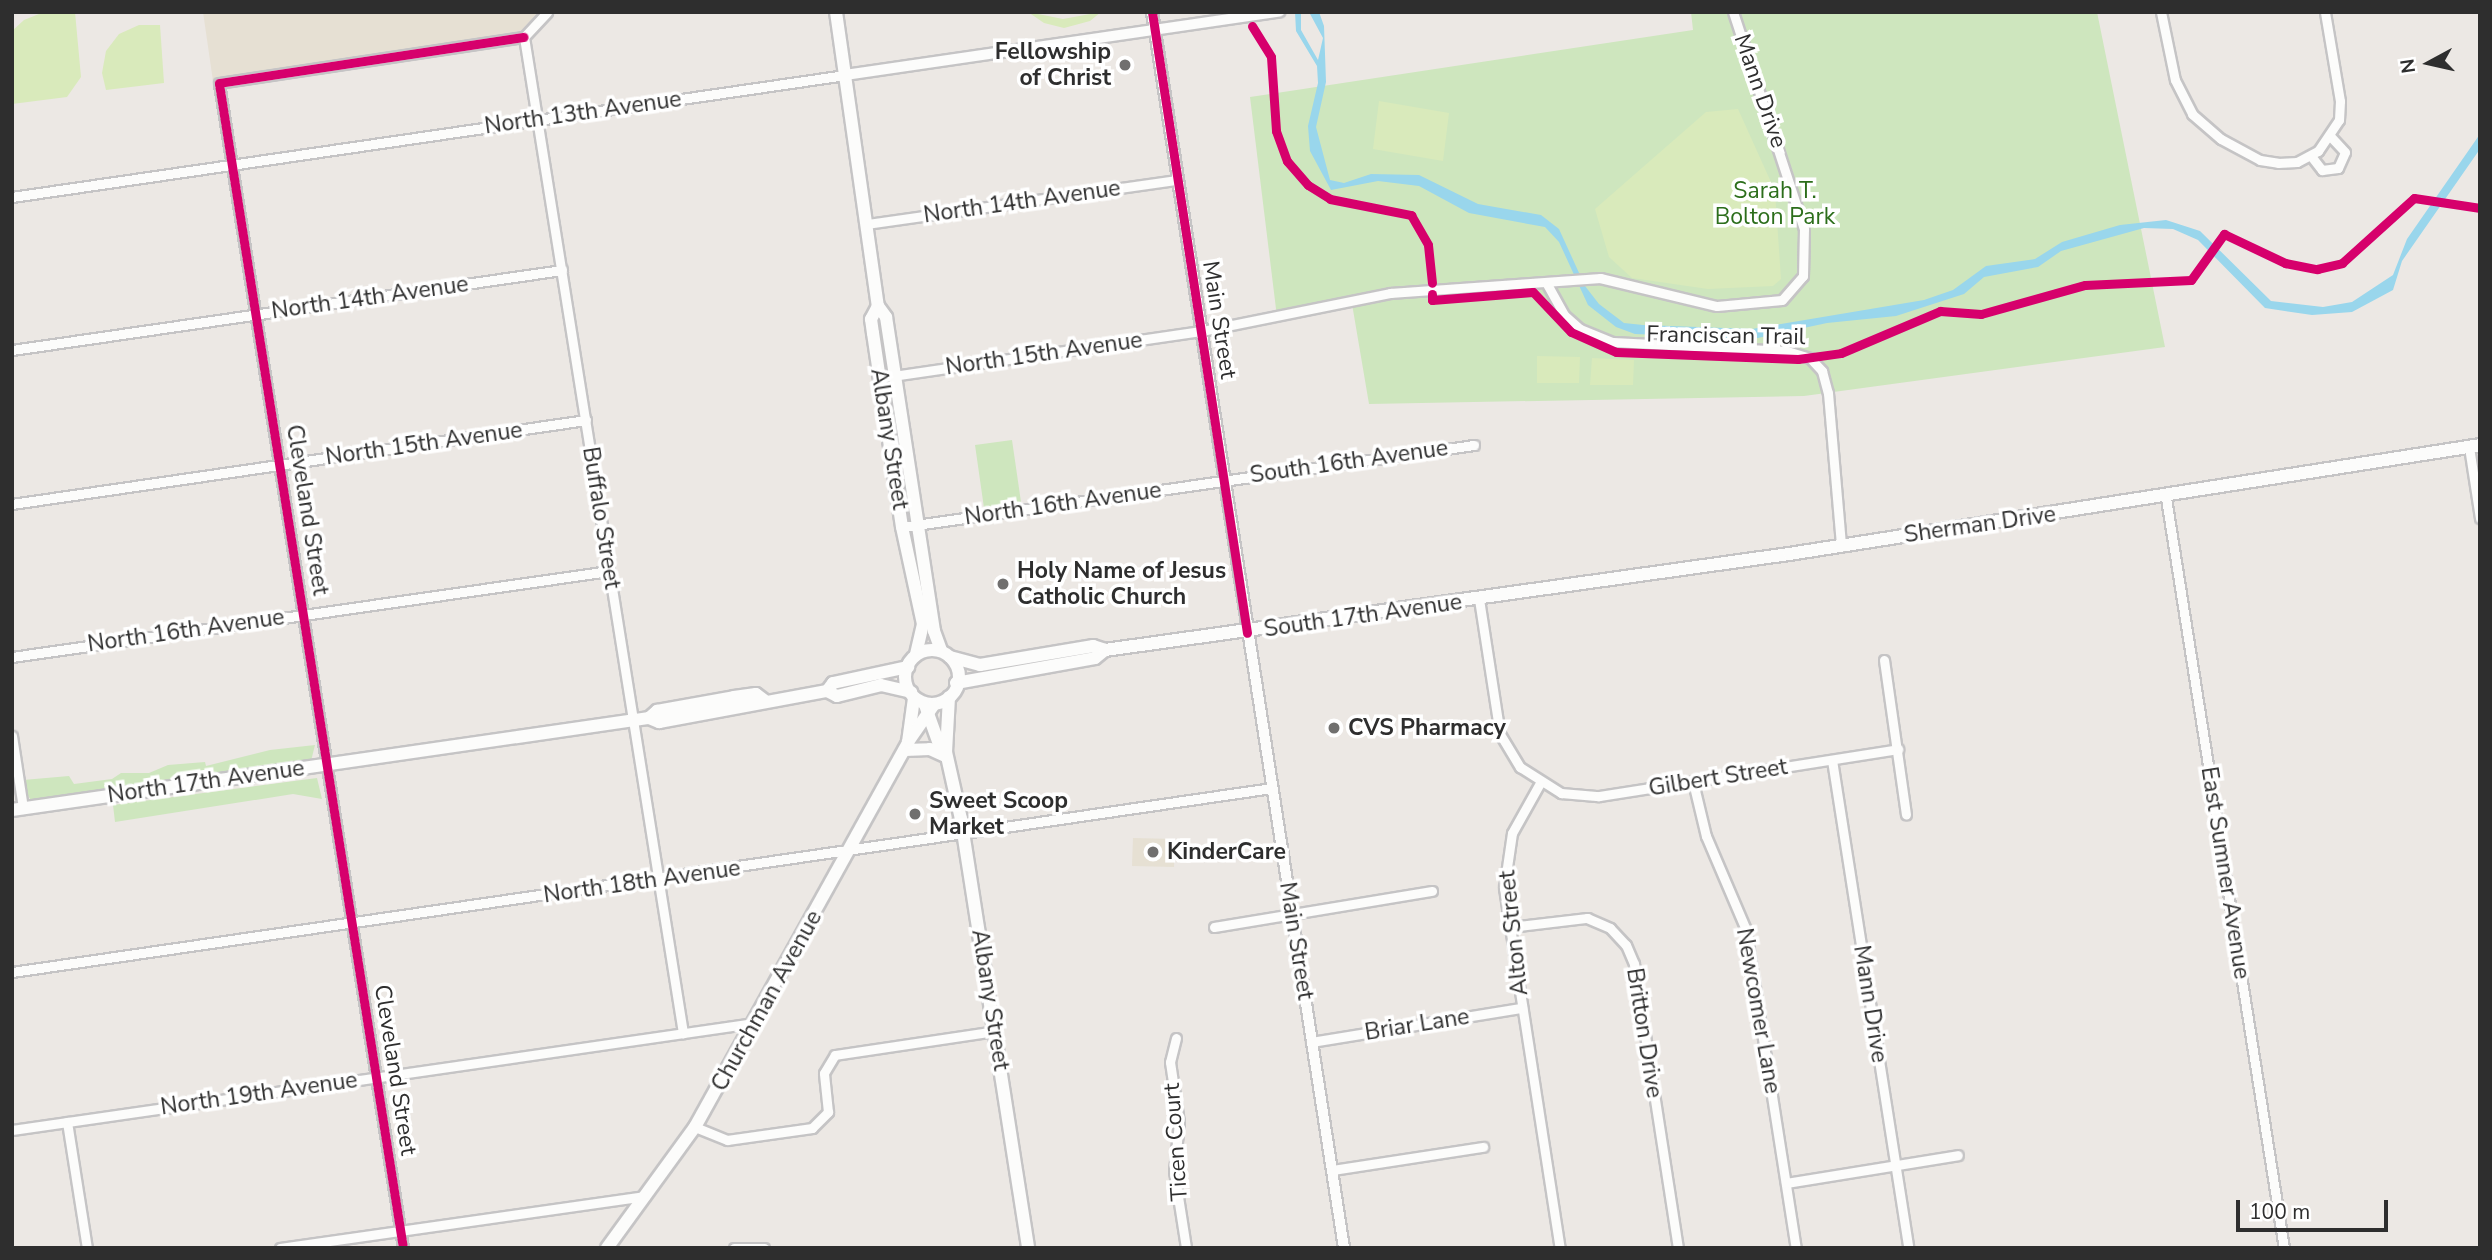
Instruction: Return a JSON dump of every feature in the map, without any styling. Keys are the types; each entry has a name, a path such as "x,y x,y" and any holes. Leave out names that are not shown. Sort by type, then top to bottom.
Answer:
{"main road":[{"name":"Albany Street","path":"835,12 878,306 886,317 890,376 918,525 934,631 946,653"},
{"name":"Albany Street","path":"878,306 871,318 873,333 902,527 923,624 916,654"},
{"name":"Sherman Drive","path":"1479,599 2166,498 2474,446"},
{"name":"South 17th Avenue","path":"1247,633 1479,599"},
{"path":"946,653 956,683 949,698 922,702 908,667 916,654 927,648 946,653 985,664 1093,646 1105,650 1247,633"},
{"path":"956,683 1095,658 1105,650"},
{"name":"North 17th Avenue","path":"827,691 833,683 908,667"},
{"name":"North 17th Avenue","path":"18,809 633,721 649,718 657,711 756,694 764,700 827,691 837,696 885,685 922,702"},
{"name":"Albany Street","path":"949,698 947,755 964,835 1028,1248"},
{"name":"Albany Street","path":"922,702 940,747 947,755"},
{"name":"Churchman Avenue","path":"906,746 922,702"},
{"name":"Churchman Avenue","path":"607,1248 695,1128 756,1023 906,746 922,702"},
{"path":"906,746 930,749 947,755"}],"street":[{"path":"524,37 547,12"},
{"name":"Main Street","path":"1152,12 1344,1248"},
{"name":"North 13th Avenue","path":"12,197 1279,12"},
{"name":"Mann Drive","path":"1734,12 1802,220 1805,263 1794,290"},
{"path":"2161,12 2171,66 2186,107 2213,134 2260,159 2288,163 2311,156 2331,137 2340,101 2325,12"},
{"name":"Buffalo Street","path":"524,37 683,1033"},
{"name":"Cleveland Street","path":"403,1248 219,83 524,37"},
{"path":"2311,156 2322,170 2338,168 2344,152 2331,137"},
{"name":"North 14th Avenue","path":"867,223 1178,180"},
{"name":"North 14th Avenue","path":"12,350 562,270"},
{"name":"North 15th Avenue","path":"890,376 1202,331 1357,296 1590,279 1726,307 1773,303 1794,290"},
{"path":"1547,284 1564,315 1580,329 1613,342 1787,351 1810,358 1822,371 1828,393 1841,546"},
{"name":"North 15th Avenue","path":"12,504 586,420"},
{"name":"South 16th Avenue","path":"1224,480 1474,445"},
{"path":"2474,446 2480,518"},
{"name":"North 16th Avenue","path":"902,527 1224,480"},
{"name":"East Sumner Avenue","path":"2166,498 2284,1248"},
{"name":"North 16th Avenue","path":"12,657 609,571"},
{"path":"1479,599 1500,734 1514,759 1540,783"},
{"path":"1884,660 1906,814"},
{"path":"12,736 18,809"},
{"name":"Gilbert Street","path":"1540,783 1566,794 1590,797 1898,749"},
{"name":"Mann Drive","path":"1832,760 1908,1248"},
{"name":"Newcomer Lane","path":"1693,782 1706,836 1746,930 1796,1248"},
{"name":"Alton Street","path":"1540,783 1519,816 1506,856 1504,888 1560,1248"},
{"name":"North 18th Avenue","path":"12,972 850,852 1271,788"},
{"path":"1214,927 1432,891"},
{"name":"Britton Drive","path":"1510,927 1587,918 1610,928 1626,946 1633,964 1678,1248"},
{"name":"Briar Lane","path":"1311,1042 1522,1008"},
{"name":"North 19th Avenue","path":"12,1130 756,1023"},
{"path":"695,1128 727,1140 812,1128 828,1112 824,1073 835,1055 995,1031"},
{"name":"Ticen Court","path":"1176,1038 1170,1062 1179,1122 1174,1171 1186,1248"},
{"path":"67,1122 87,1248"},
{"path":"1332,1170 1483,1147"},
{"path":"1786,1182 1958,1155"},
{"path":"280,1248 645,1196"},
{"path":"734,1248 764,1248"}],"shaded area":[{"path":"203,12 538,12 521,31 213,81"},
{"name":"KinderCare","path":"1133,838 1175,839 1174,867 1132,866"}],"green space":[{"path":"44,12 75,12 81,77 67,97 12,104 12,31 24,20"},
{"path":"1028,12 1063,19 1101,12 1090,21 1064,28 1044,23"},
{"name":"Sarah T. Bolton Park","path":"1691,12 2097,12 2165,347 1804,396 1369,404 1351,298 1277,317 1250,97 1693,30"},
{"path":"139,25 160,25 164,83 106,90 102,73 106,51 119,34"},
{"path":"1379,101 1449,113 1443,161 1373,149"},
{"path":"1738,109 1775,191 1781,279 1773,286 1708,289 1632,278 1609,257 1595,209 1706,112"},
{"path":"1537,356 1580,357 1579,383 1537,383"},
{"path":"1592,358 1634,360 1633,385 1590,385"},
{"path":"1012,440 1021,502 984,508 975,445"},
{"path":"315,745 311,761 32,802 24,789 23,780 69,776 74,784 112,779 121,773 149,773 168,765 205,762 206,766 270,750"},
{"path":"317,778 322,799 293,794 115,822 113,805"}],"water":[{"path":"1295,12 1301,12 1301,30 1318,60 1323,38 1309,12 1319,12 1324,26 1326,82 1316,127 1330,180 1344,183 1371,174 1419,175 1478,204 1541,215 1559,229 1585,286 1599,304 1624,323 1752,329 1924,300 1953,290 1986,266 2035,259 2062,242 2120,225 2166,220 2200,231 2271,301 2323,307 2352,302 2393,275 2407,239 2480,134 2480,149 2402,261 2393,290 2352,312 2312,315 2265,308 2198,240 2173,229 2144,228 2061,251 2038,267 1984,277 1964,294 1896,316 1827,323 1753,339 1635,334 1616,327 1588,305 1559,242 1545,227 1469,213 1419,186 1378,181 1331,190 1310,151 1308,126 1318,83 1317,66 1296,31"}],"cycle path":[{"path":"1152,12 1247,633"},
{"path":"1252,26 1271,57 1276,131 1287,161 1308,185 1330,199 1411,215 1428,245 1432,283"},
{"path":"403,1248 219,83 524,37"},
{"name":"Franciscan Trail","path":"1432,294 1432,300 1533,292 1571,332 1616,352 1798,359 1841,353 1940,311 1981,314 2085,285 2191,280 2224,234 2285,263 2317,269 2342,263 2414,198 2480,208"}],"place":[{"name":"Fellowship of Christ","path":"1125,65"},
{"name":"Holy Name of Jesus Catholic Church","path":"1003,584"},
{"name":"CVS Pharmacy","path":"1334,728"},
{"name":"Sweet Scoop Market","path":"915,814"},
{"name":"KinderCare","path":"1153,852"}]}
